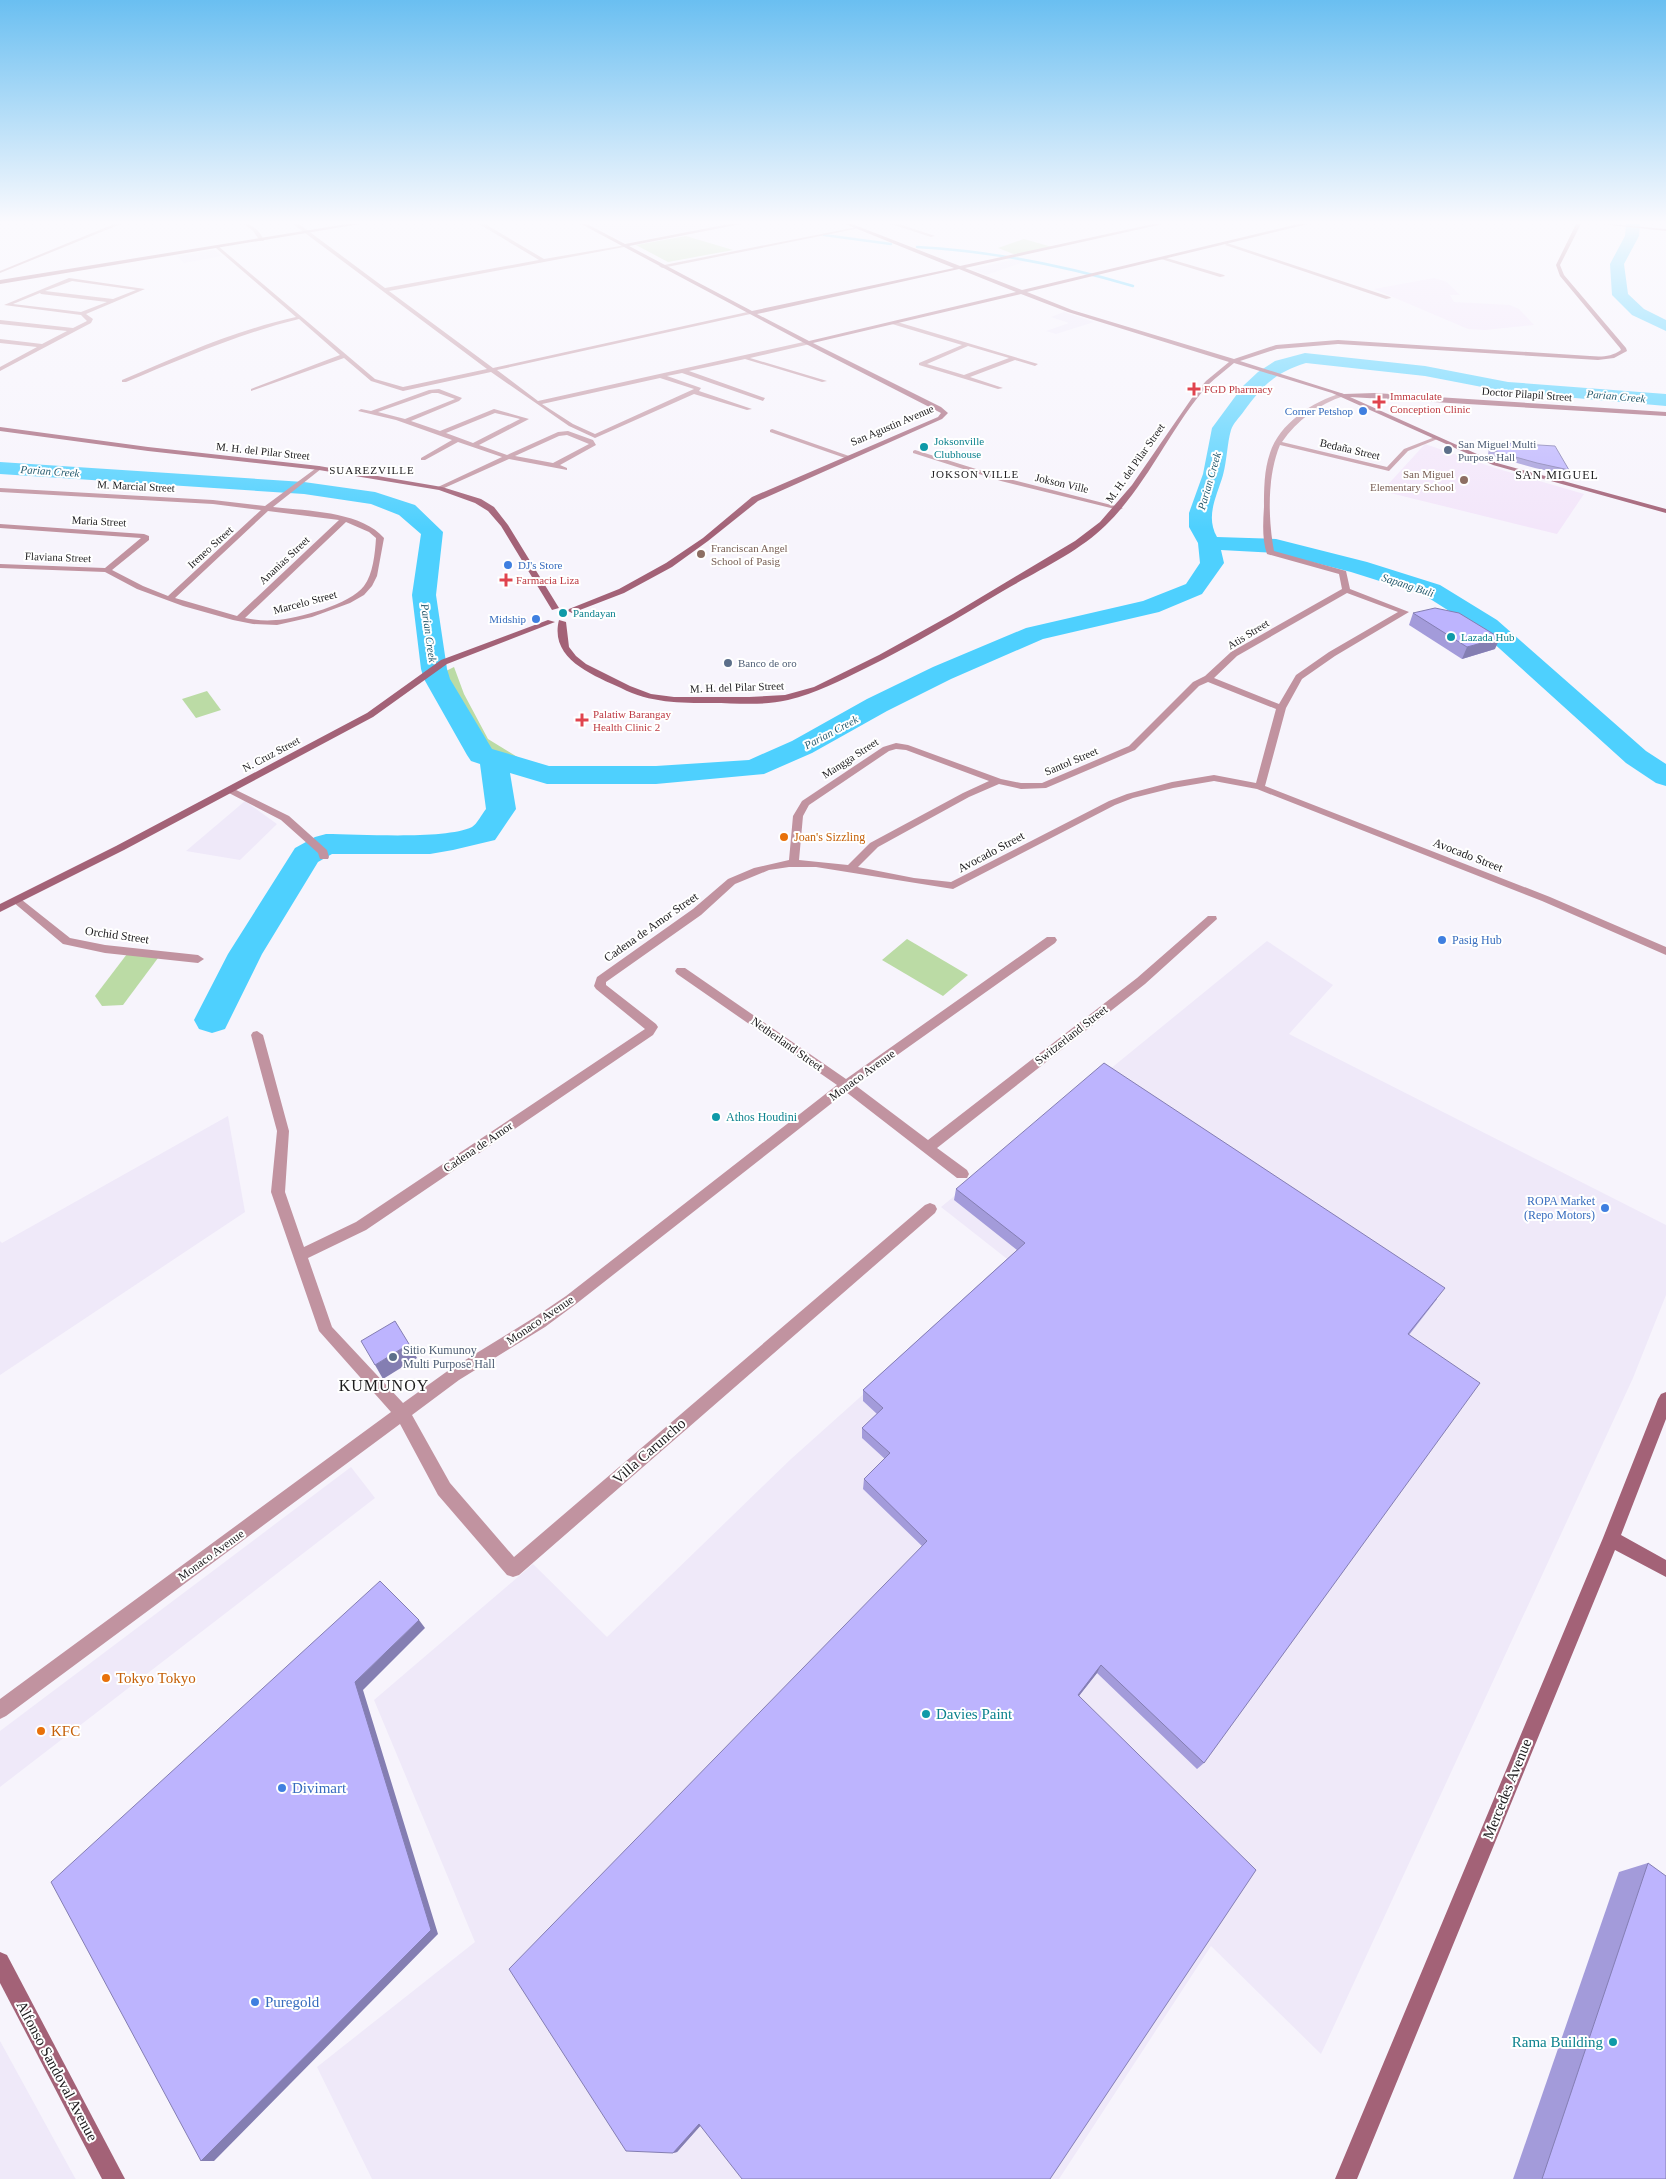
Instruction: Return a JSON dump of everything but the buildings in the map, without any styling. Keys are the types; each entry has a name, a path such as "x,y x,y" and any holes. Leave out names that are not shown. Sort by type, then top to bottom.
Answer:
{"street":[{"path":"33,326 72,330"},
{"path":"0,369 81,326"},
{"path":"124,381 140,372 225,338 262,326"},
{"path":"310,326 372,380 403,389 694,326"},
{"path":"433,326 537,404 571,425 596,436 695,392 699,388 661,376"},
{"name":"San Agustin Avenue","path":"572,611 621,591 688,552 735,512 755,499 847,457 940,418 945,413 939,408 776,326"},
{"path":"537,404 746,358 879,326"},
{"path":"907,326 1034,364"},
{"path":"1115,326 1232,362 1276,373 1342,395 1495,464 1666,511"},
{"name":"M. H. del Pilar Street","path":"562,622 565,647 572,658 583,666 619,684 650,696 674,700 786,698 817,689 916,639 1078,543 1103,524 1119,508 1196,396 1208,382 1232,362 1276,347 1338,342 1551,356 1617,356 1624,351 1623,348 1604,326"},
{"path":"0,341 42,346"},
{"path":"969,344 921,364 1000,388"},
{"path":"253,390 343,356"},
{"path":"746,358 824,381"},
{"path":"964,377 1015,358"},
{"path":"684,372 763,399"},
{"path":"373,412 424,392 439,391 459,398 404,422"},
{"path":"695,392 749,410"},
{"name":"Doctor Pilapil Street","path":"1346,590 1343,573 1270,552 1269,546 1268,482 1275,447 1289,430 1325,401 1342,395 1375,395 1666,414"},
{"path":"440,433 494,410 526,419 475,444"},
{"path":"361,411 373,412 475,444 506,456 555,465 565,469"},
{"name":"M. H. del Pilar Street","path":"0,429 148,450 319,468 440,488 478,501 491,509 504,525 555,608"},
{"path":"772,431 847,457"},
{"path":"440,488 506,456 558,434 568,433 591,441 593,445 555,465"},
{"name":"Bedaña Street","path":"1278,444 1389,469 1406,450 1437,438"},
{"path":"423,459 459,440"},
{"name":"Jokson Ville","path":"915,452 1003,480 1119,508"},
{"name":"Ireneo Street","path":"169,599 269,510 289,498 297,487 319,468"},
{"name":"M. Marcial Street","path":"0,490 213,502 269,510"},
{"name":"Marcelo Street","path":"169,599 265,623 287,620 344,603 362,593 371,581 380,538 372,530 345,518 269,510"},
{"name":"Ananias Street","path":"239,618 345,518"},
{"name":"Maria Street","path":"0,526 140,534 146,538 107,570"},
{"name":"Flaviana Street","path":"0,566 107,570 118,578 169,599"},
{"path":"1260,787 1281,708 1299,677 1332,654 1405,612 1346,590"},
{"name":"Atis Street","path":"1208,678 1234,654 1346,590"},
{"path":"555,608 565,608 572,611 573,616 562,622 551,622 544,619 545,612 555,608"},
{"name":"N. Cruz Street","path":"0,908 370,716 444,662 551,622"},
{"path":"1208,678 1220,686 1281,708"},
{"name":"Santol Street","path":"998,781 1020,786 1043,786 1132,748 1196,684 1208,678"},
{"name":"Mangga Street","path":"794,863 798,816 805,803 886,749 896,746 912,749 998,781"},
{"name":"Avocado Street","path":"726,885 754,872 794,863 850,868 931,885 953,886 1112,803 1130,796 1172,785 1214,778 1260,787 1546,899 1666,951"},
{"path":"850,868 874,845 966,795 998,781"},
{"path":"230,790 285,818 321,852"},
{"name":"Cadena de Amor Street","path":"652,1028 602,989 599,982 710,902 726,885"},
{"name":"Orchid Street","path":"17,900 67,941 105,949 198,959"},
{"name":"Switzerland Street","path":"927,1148 1141,981 1212,919"},
{"name":"Monaco Avenue","path":"0,1710 454,1375 540,1322 571,1300 846,1085 1051,940"},
{"name":"Netherland Street","path":"681,971 846,1085 962,1174"},
{"name":"Cadena de Amor","path":"299,1256 361,1226 652,1028"},
{"path":"258,1035 283,1131 278,1192 326,1331 403,1414"},
{"name":"Villa Caruncho","path":"403,1414 444,1489 513,1569 930,1209"},
{"name":"Mercedes Avenue","path":"1346,2179 1611,1539 1666,1399"},
{"path":"1611,1539 1666,1569"},
{"name":"Alfonso Sandoval Avenue","path":"0,1962 114,2179"}],"shaded area":[{"path":"1061,326 1082,326 1056,334 1046,331"},
{"path":"1460,326 1527,326 1485,330 1468,329"},
{"name":"San Miguel Elementary School","path":"1425,444 1495,468 1584,494 1557,534 1382,491"},
{"path":"245,801 277,824 240,860 186,851"},
{"path":"1267,941 1333,985 1289,1034 1666,1225 1666,1295 1633,1378 1321,2054 1211,1946 1059,2179 372,2179 317,2067 475,1942 374,1700 533,1564 607,1637 791,1459 1011,1262 941,1207"},
{"path":"228,1116 245,1212 0,1375 0,1241 2,1243"},
{"path":"351,1467 375,1498 0,1787 0,1731"},
{"path":"0,2041 75,2178 76,2179 0,2179"}],"green space":[{"path":"454,667 464,694 488,739 519,758 514,762 481,747 468,732 460,715 446,671"},
{"path":"207,691 221,710 196,718 182,699"},
{"path":"907,939 968,975 943,996 882,960"},
{"path":"127,954 158,958 123,1005 102,1006 95,996"}],"waterway":[{"name":"Parian Creek","path":"1209,543 1200,527 1200,513 1213,474 1222,428 1250,390 1264,376 1281,365 1305,358 1335,360 1425,371 1508,387 1666,400"},
{"name":"Parian Creek","path":"0,468 304,488 375,498 407,510 432,532 424,595 437,679 481,755 547,775 656,775 754,768 802,747 877,705 942,673 1035,633 1150,607 1194,589 1212,563 1209,543"},
{"name":"Sapang Buli","path":"1209,543 1276,546 1359,567 1432,590 1488,625 1636,757 1666,777"},
{"path":"212,1020 245,954 306,855 326,844 430,844 453,841 484,833 501,809 494,759"}],"place":[{"name":"FGD Pharmacy","path":"1194,389"},
{"name":"Immaculate Conception Clinic","path":"1379,402"},
{"name":"Corner Petshop","path":"1363,411"},
{"name":"Joksonville Clubhouse","path":"924,447"},
{"name":"San Miguel Multi Purpose Hall","path":"1448,450"},
{"name":"San Miguel Elementary School","path":"1464,480"},
{"name":"Franciscan Angel School of Pasig","path":"701,554"},
{"name":"DJ's Store","path":"508,565"},
{"name":"Farmacia Liza","path":"506,580"},
{"name":"Pandayan","path":"563,613"},
{"name":"Midship","path":"536,619"},
{"name":"Lazada Hub","path":"1451,637"},
{"name":"Banco de oro","path":"728,663"},
{"name":"Palatiw Barangay Health Clinic 2","path":"582,720"},
{"name":"Joan's Sizzling","path":"784,837"},
{"name":"Pasig Hub","path":"1442,940"},
{"name":"Athos Houdini","path":"716,1117"},
{"name":"ROPA Market (Repo Motors)","path":"1605,1208"},
{"name":"Sitio Kumunoy Multi Purpose Hall","path":"393,1357"},
{"name":"Tokyo Tokyo","path":"106,1678"},
{"name":"Davies Paint","path":"926,1714"},
{"name":"KFC","path":"41,1731"},
{"name":"Divimart","path":"282,1788"},
{"name":"Puregold","path":"255,2002"},
{"name":"Rama Building","path":"1613,2042"}],"district":[{"name":"SUAREZVILLE","path":"372,470"},
{"name":"JOKSON VILLE","path":"975,474"},
{"name":"SAN MIGUEL","path":"1557,475"},
{"name":"KUMUNOY","path":"384,1385"}]}
